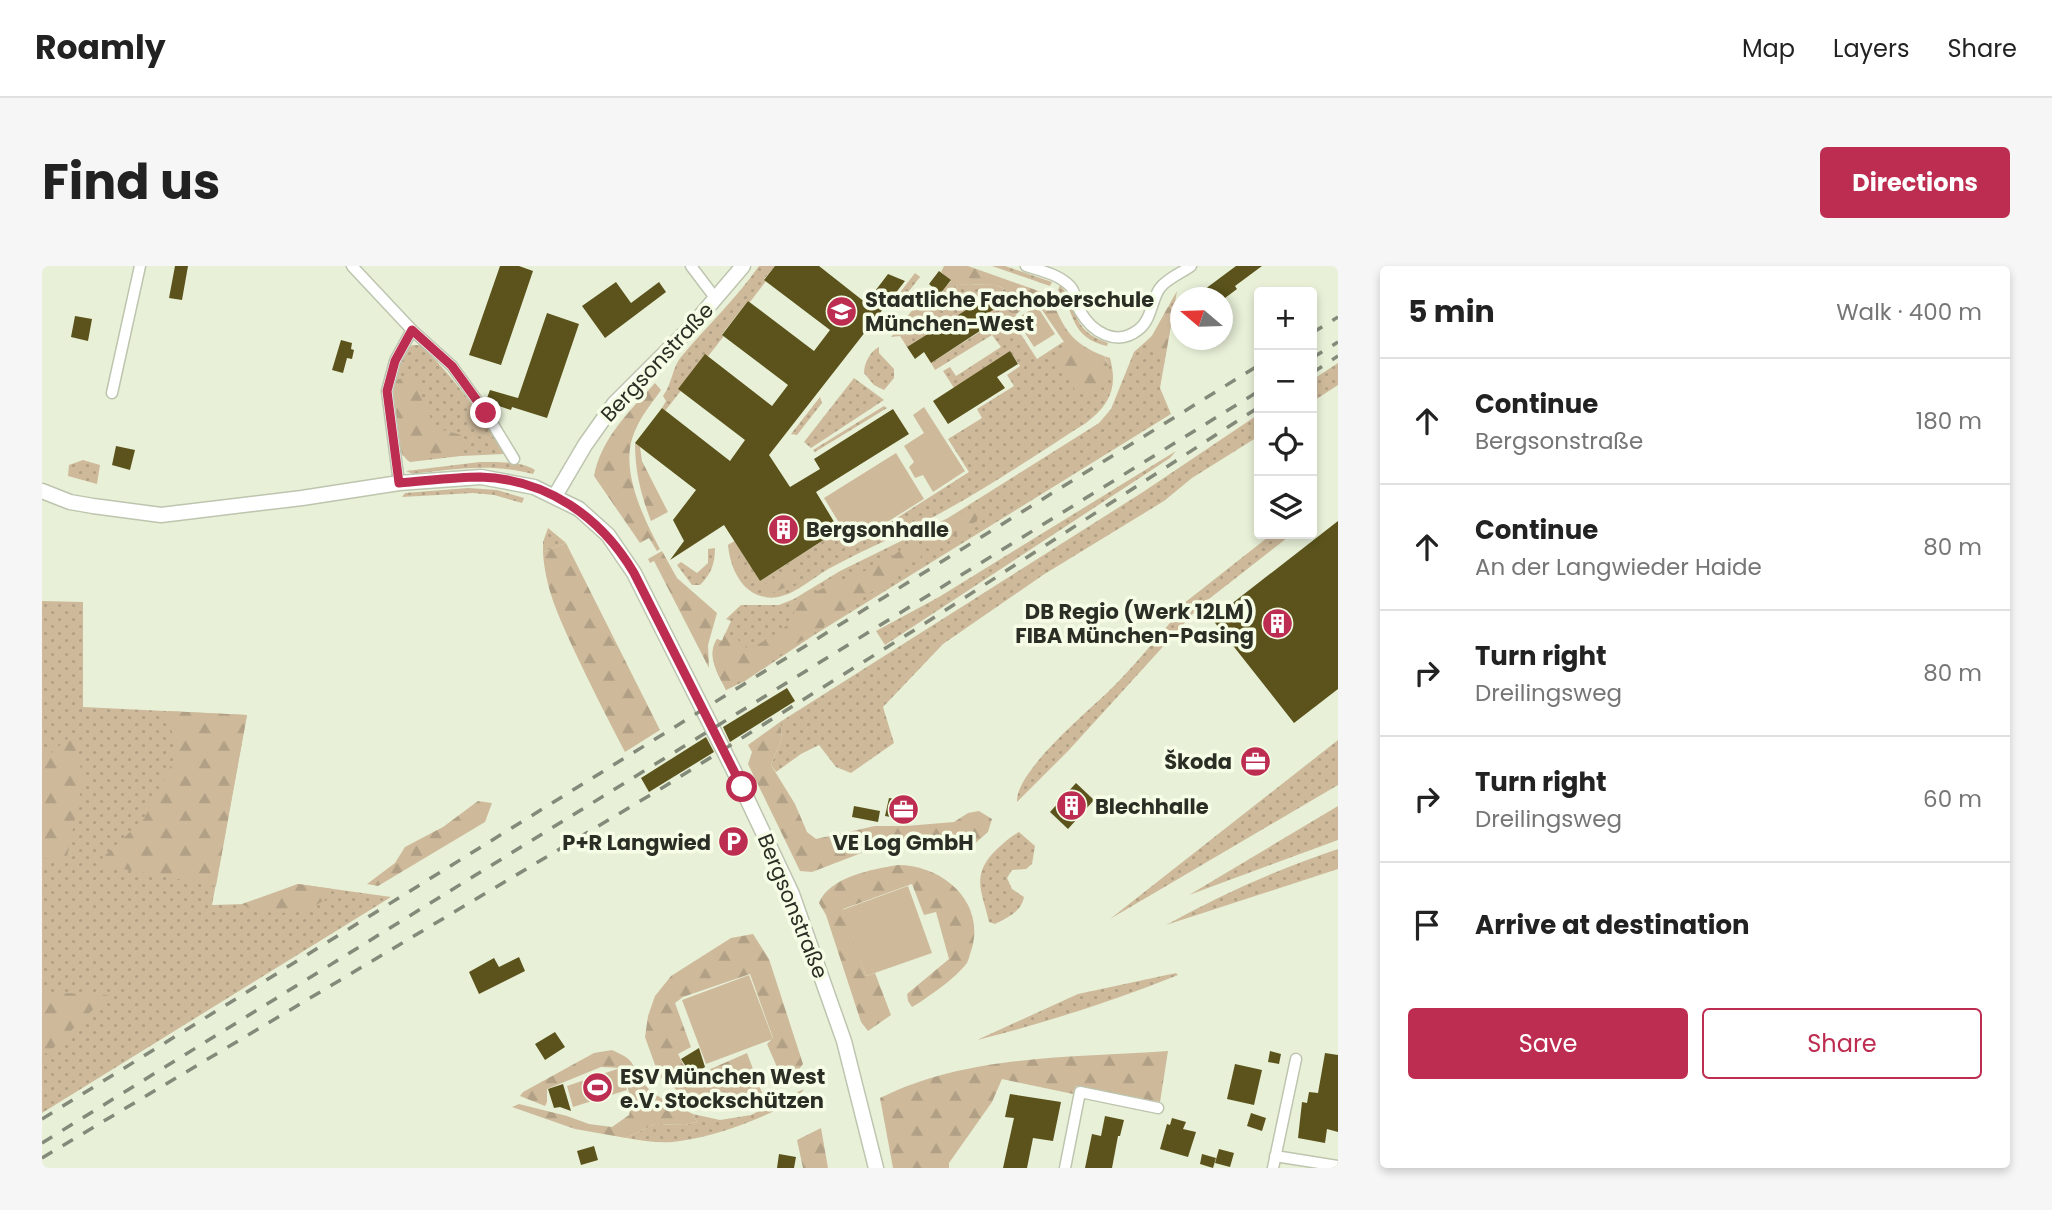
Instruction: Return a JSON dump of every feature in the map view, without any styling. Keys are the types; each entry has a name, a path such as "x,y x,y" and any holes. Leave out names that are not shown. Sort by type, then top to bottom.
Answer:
{"street":[{"path":"112,393 139,266"},
{"path":"352,266 412,330 452,366 486,413 514,459"},
{"path":"691,266 716,299"},
{"name":"Bergsonstraße","path":"743,266 716,299 614,404 590,437 555,496 579,509 597,525 626,560 742,787 792,894 815,957 844,1041 876,1168"},
{"path":"1026,266 1057,276 1073,288 1079,310 1098,332 1114,338 1127,337 1141,328 1160,287 1191,266"},
{"path":"399,483 387,391 395,361 412,330"},
{"path":"42,491 70,502 161,515 399,483 481,477 520,483 555,496"},
{"path":"1273,1168 1296,1059"},
{"path":"1065,1168 1080,1093 1158,1108"},
{"path":"1275,1156 1338,1166"}],"green space":[{"path":"759,266 775,266 665,411 662,408 666,401 663,396 678,361"},
{"path":"944,266 968,266 1050,295 1069,333 1092,351 1104,356 1110,370 1106,386 1087,393 1076,393 1068,374 1052,361 1066,345 1038,304 1033,301 1015,315 1004,309 1007,290 995,285 958,284 952,292 952,300 934,307 927,318 909,325 902,323 931,287 940,293 951,281 941,272"},
{"path":"992,266 1005,266 1052,282 1050,286"},
{"path":"915,273 920,277 894,310 888,308"},
{"path":"958,284 995,285 1007,290 1004,309 1017,316 1013,322 1037,359 1063,342 1108,364 1104,356 1110,358 1113,378 1106,402 1086,423 982,490 932,518 832,567 783,596 765,597 749,590 738,578 731,562 728,545 735,541 760,581 841,529 853,546 969,472 948,439 982,418 977,409 1014,386 1007,375 1020,366 1010,352 954,388 943,371 950,367 956,376 1001,347 992,335 935,370 931,363 989,326 986,320 991,317 988,313 997,306 990,295 907,347 900,336 891,337 902,323 909,325 934,307 952,300 952,292"},
{"path":"1060,285 1086,331 1108,343 1107,346 1086,337 1080,331 1058,290"},
{"path":"1170,304 1170,331 1160,388 1171,414 814,635 745,681 726,690 714,665 714,645 717,639 722,641 731,621 726,619 741,605 779,605 794,599 840,571 948,518 1099,423 1111,409 1134,352 1152,336"},
{"path":"1037,306 1055,334 1034,347 1016,319"},
{"path":"1170,307 1170,330 1164,364 1147,341"},
{"path":"420,345 455,382 504,454 410,462 405,457 395,427 393,393 396,375 406,348"},
{"path":"879,347 879,353 894,369 894,378 884,390 874,385 864,373 868,358"},
{"path":"1338,363 1338,385 1317,399 1317,377"},
{"path":"854,378 884,400 811,448 804,442"},
{"path":"398,379 409,379 418,383 423,403 436,428 461,435 464,440 459,454 411,461 402,455 394,405"},
{"path":"655,383 661,390 637,425 630,445 629,460 635,492 660,549 657,551 649,538 640,543 594,476 610,437"},
{"path":"820,397 822,403 797,435 791,434"},
{"path":"884,406 887,408 815,452 813,450"},
{"path":"924,407 965,471 933,492 923,475 915,478 909,467 914,462 904,446 924,433 913,415"},
{"path":"1254,417 1254,439 1192,478 1164,501 1043,575 943,644 883,707 894,743 851,773 836,767 819,745 776,772 771,765 782,738 780,722 1143,492"},
{"path":"635,443 640,447 642,461 668,512 651,521 639,483"},
{"path":"1176,451 1170,458 885,645 876,631 939,597"},
{"path":"896,453 924,499 852,544 824,498"},
{"path":"83,460 100,465 97,484 68,476 69,465"},
{"path":"480,462 515,464 535,470 533,474 488,468 413,474 406,471"},
{"path":"468,488 497,490 524,498 522,503 494,495 473,493 402,497 405,493"},
{"path":"974,509 979,512 977,521 931,550 925,547 937,528"},
{"path":"548,528 566,543 543,552 543,542"},
{"path":"1266,539 1286,539 1200,606 1069,750 1017,802 1019,789 1039,759 1127,672 1178,614 1183,604"},
{"path":"735,541 740,549 739,560 745,566 741,572 735,572 728,545"},
{"path":"566,543 660,730 625,752 574,650 550,590 543,552"},
{"path":"910,543 919,543 921,557 812,634 726,690 713,658 717,639 722,641 725,633 736,638 749,650 796,618 792,608 801,601 877,566"},
{"path":"715,548 710,573 700,585 692,585 677,565 681,562 697,573 708,563 708,549"},
{"path":"662,551 677,578 717,613 708,645 709,668 654,561 650,563 648,559"},
{"path":"785,571 793,573 796,583 770,594 764,585"},
{"path":"42,601 83,602 83,707 247,715 212,905 246,904 298,884 391,897 42,1113"},
{"path":"168,711 247,715 216,886 96,864 144,819 176,755"},
{"path":"780,722 782,738 771,765 795,804 807,832 816,839 875,826 954,822 968,813 979,811 992,819 988,832 971,847 958,852 901,845 877,847 812,872 800,871 748,764 752,752 748,745"},
{"path":"74,733 83,780 66,862 42,858 42,761"},
{"path":"1338,740 1338,785 1110,919"},
{"path":"478,801 492,803 485,822 378,886 367,884 395,863 405,847 443,827"},
{"path":"1338,806 1338,840 1189,895"},
{"path":"1019,832 1035,846 1032,864 1026,869 1012,870 1007,878 1012,889 1024,897 1023,902 1009,917 995,924 989,922 981,892 983,867 997,849"},
{"path":"1338,849 1338,869 1166,925 1250,883"},
{"path":"898,865 930,871 956,889 966,901 972,915 972,948 962,969 912,1007 907,994 949,959 936,912 924,915 912,884 843,909 866,976 875,973 891,1015 868,1031 861,1022 826,915 819,903 824,894 842,881 865,872"},
{"path":"298,884 332,889 330,896 318,904 294,912 266,912 242,904"},
{"path":"908,886 932,953 866,976 842,910"},
{"path":"753,934 769,959 803,1064 800,1072 776,1086 771,1086 771,1078 780,1074 767,1044 773,1038 750,974 683,997 675,1003 691,1047 678,1054 692,1082 704,1081 706,1071 747,1053 762,1093 734,1103 710,1104 682,1094 659,1076 645,1037 648,1016 655,996 671,976 731,938"},
{"path":"1176,973 1178,975 1104,1003 977,1040 1078,994"},
{"path":"749,975 773,1039 706,1064 682,1000"},
{"path":"42,992 108,995 49,1052 42,1055"},
{"path":"612,1050 631,1061 640,1079 650,1090 667,1102 693,1114 697,1122 685,1125 655,1124 626,1138 575,1129 512,1107 519,1104 589,1124 612,1127 629,1115 632,1103 622,1068 601,1067 547,1089 545,1106 520,1096 594,1053"},
{"path":"1168,1051 1160,1102 1076,1086 1073,1094 1002,1079 992,1102 949,1163 949,1168 893,1168 880,1098 949,1073 984,1066 1058,1057"},
{"name":"ESV München West e.V. Stockschützen","path":"620,1068 627,1090 573,1107 567,1086"},
{"path":"804,1089 802,1097 788,1104 712,1134 667,1142 626,1138 655,1124 685,1125 697,1122 693,1114 720,1120 751,1115"},
{"path":"821,1128 828,1168 803,1168 797,1140"}],"building":[{"path":"175,266 188,266 182,300 169,298"},
{"path":"500,266 519,266 533,271 501,365 469,355"},
{"path":"775,266 819,266 866,303 888,274 905,281 769,455 790,487 820,469 814,459 893,409 909,434 816,492 839,530 760,581 724,525 670,560 684,541 673,520 696,490 635,443 662,408 730,461 745,440 678,389 705,354 772,406 788,385 722,335 748,301 814,351 830,330 764,280"},
{"path":"1236,266 1262,266 1235,286 1237,289 1233,292 1233,287 1208,287"},
{"path":"939,271 951,280 940,294 929,284"},
{"path":"616,282 631,303 659,282 666,292 605,338 582,306"},
{"path":"990,295 998,307 988,313 991,317 986,320 989,325 931,363 924,352 915,359 907,347"},
{"path":"547,313 579,324 547,418 496,405 498,402 487,398 490,390 518,398"},
{"path":"75,316 92,319 88,341 71,337"},
{"path":"341,340 352,343 351,349 354,350 352,359 347,358 343,373 332,370"},
{"path":"1010,351 1018,364 997,377 1005,388 948,424 933,401"},
{"path":"116,446 135,450 130,470 112,465"},
{"name":"DB Regio (Werk 12LM) FIBA München-Pasing","path":"1338,521 1338,689 1294,723 1212,619"},
{"path":"787,688 795,701 730,742 723,727"},
{"path":"706,737 714,752 649,792 641,778"},
{"name":"Blechhalle","path":"1076,783 1094,800 1068,829 1050,812"},
{"path":"889,798 916,803 912,821 885,816"},
{"path":"854,806 880,811 878,822 852,817"},
{"path":"519,957 525,971 479,994 469,972 494,958 499,967"},
{"path":"555,1032 565,1047 545,1060 535,1044"},
{"path":"699,1048 705,1067 702,1069 701,1079 694,1079 681,1059"},
{"path":"1270,1051 1281,1054 1279,1064 1268,1062"},
{"path":"1325,1053 1338,1055 1338,1132 1327,1129 1325,1143 1298,1138 1302,1102 1307,1103 1309,1092 1318,1093"},
{"path":"1235,1064 1262,1070 1254,1105 1227,1099"},
{"name":"ESV München West e.V. Stockschützen","path":"563,1084 571,1111 554,1108 548,1089"},
{"path":"1010,1094 1061,1102 1053,1141 1033,1138 1027,1168 1003,1168 1014,1118 1005,1117"},
{"path":"1251,1113 1266,1118 1262,1131 1247,1126"},
{"path":"1105,1116 1124,1120 1112,1168 1085,1168 1092,1134 1101,1136"},
{"path":"1172,1118 1186,1122 1183,1129 1196,1132 1188,1157 1160,1149 1167,1124 1170,1125"},
{"path":"594,1146 598,1160 581,1165 577,1151"},
{"path":"1219,1149 1234,1153 1230,1167 1215,1163"},
{"path":"779,1154 796,1157 794,1168 777,1168"},
{"path":"1202,1154 1216,1158 1213,1168 1200,1164"}],"railway":[{"path":"1317,330 1338,317"},
{"path":"1317,355 1338,342"},
{"path":"1317,370 1338,356"},
{"path":"42,1119 1254,368"},
{"path":"42,1143 1254,394"},
{"path":"42,1158 662,788 924,624 1254,410"}],"place":[{"name":"Staatliche Fachoberschule München-West","path":"842,311"},
{"name":"Bergsonhalle","path":"783,529"},
{"name":"DB Regio (Werk 12LM) FIBA München-Pasing","path":"1277,623"},
{"name":"Škoda","path":"1255,761"},
{"name":"Blechhalle","path":"1072,806"},
{"name":"VE Log GmbH","path":"903,810"},
{"name":"P+R Langwied","path":"734,842"},
{"name":"ESV München West e.V. Stockschützen","path":"597,1088"}],"route":[{"path":"486,413 452,366 412,330 401,346 387,391 399,483 454,478 498,479 534,487 579,509 608,535 634,573 742,787"}]}
